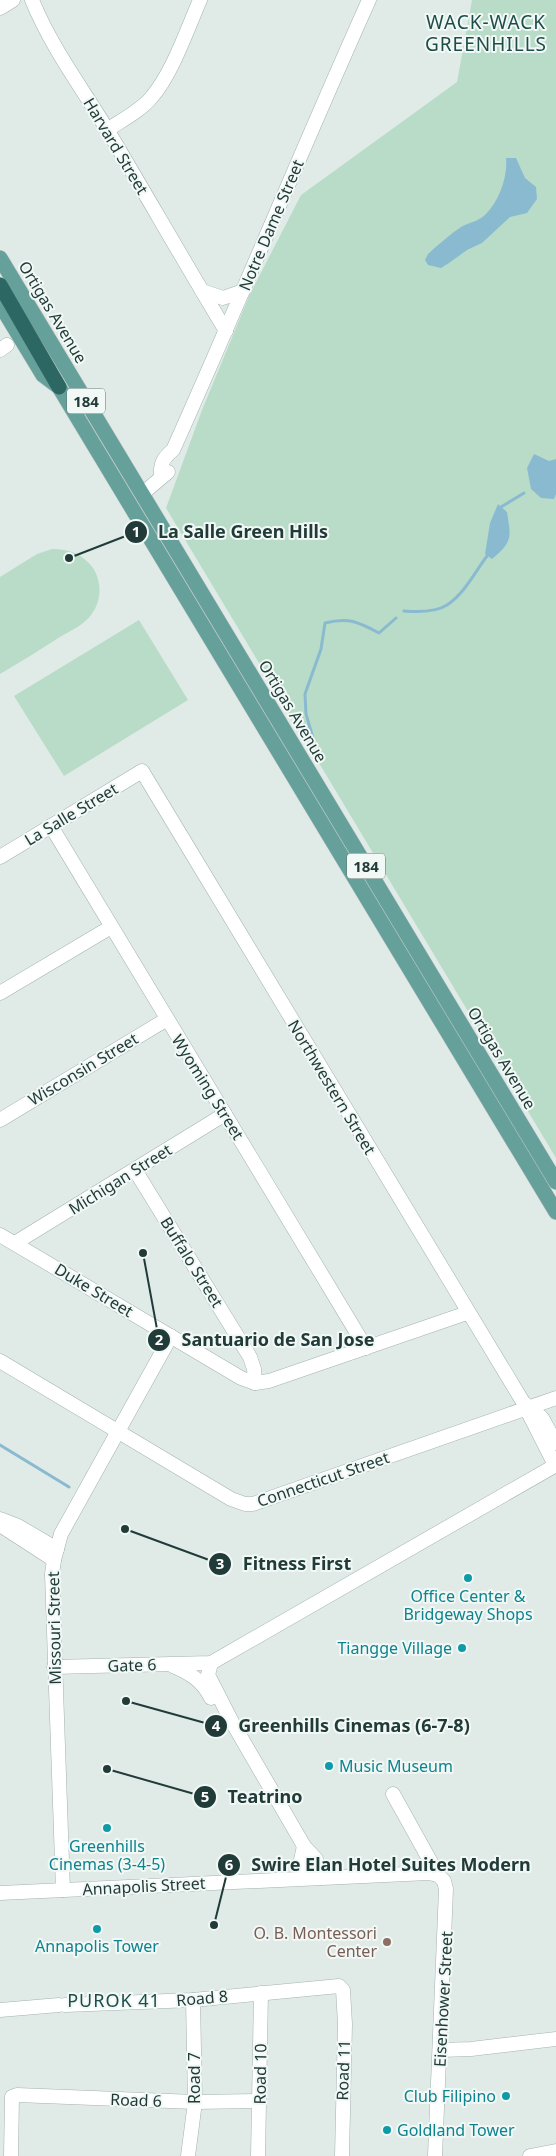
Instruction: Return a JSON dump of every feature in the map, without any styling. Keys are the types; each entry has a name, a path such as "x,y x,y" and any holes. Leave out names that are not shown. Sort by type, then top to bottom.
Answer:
{"highway":[{"path":"0,285 33,339 59,387"}],"main road":[{"name":"Ortigas Avenue","path":"0,258 556,1182"},
{"name":"Ortigas Avenue","path":"0,304 43,375 59,387 556,1212"}],"street":[{"path":"0,8 13,0"},
{"name":"Harvard Street","path":"32,0 58,52 107,130 226,331"},
{"path":"107,130 150,99 162,84 200,0"},
{"name":"Notre Dame Street","path":"142,494 155,486 161,476 169,472 174,460 173,450 369,0"},
{"path":"202,292 224,298 243,292"},
{"name":"La Salle Street","path":"0,857 142,770"},
{"name":"Northwestern Street","path":"142,770 467,1313 526,1406"},
{"name":"Wyoming Street","path":"51,826 366,1348"},
{"path":"0,993 111,927"},
{"name":"Wisconsin Street","path":"0,1120 167,1019"},
{"name":"Michigan Street","path":"15,1243 225,1114"},
{"name":"Buffalo Street","path":"135,1170 250,1357 254,1369 255,1383"},
{"name":"Duke Street","path":"0,1235 241,1378 255,1383"},
{"path":"255,1383 269,1381 467,1313"},
{"name":"Missouri Street","path":"63,1890 54,1667 55,1555 62,1534 171,1336"},
{"name":"Connecticut Street","path":"0,1361 231,1499 245,1504 253,1504 526,1406 556,1398"},
{"path":"526,1406 542,1418 556,1443"},
{"path":"317,1877 316,1859 304,1846 232,1722 208,1674 211,1663 556,1465 526,1406"},
{"path":"0,1519 18,1526 55,1555"},
{"path":"0,1525 55,1555"},
{"name":"Gate 6","path":"54,1667 211,1663"},
{"path":"168,1664 190,1674 202,1683 224,1720"},
{"name":"Eisenhower Street","path":"392,1794 438,1875 444,1881 447,1898 435,2156"},
{"path":"301,1878 301,1860 304,1846"},
{"path":"422,1874 427,1865 423,1848"},
{"name":"Annapolis Street","path":"0,1893 317,1877 438,1875"},
{"name":"Road 8","path":"0,2010 62,2005 193,2000 339,1986"},
{"name":"Road 11","path":"339,1986 343,1990 345,2024 342,2156"},
{"name":"Road 10","path":"258,2156 261,1993"},
{"name":"Road 7","path":"188,2156 195,2102 193,2000"},
{"path":"441,2050 471,2049 556,2039"},
{"name":"Road 6","path":"11,2156 12,2097 195,2102 259,2101"},
{"path":"530,2156 556,2151"}],"green space":[{"path":"472,0 556,0 556,1158 166,508 202,410 250,294 301,195 457,82"},
{"path":"52,549 75,553 85,559 93,568 98,579 100,592 95,610 81,625 0,674 0,577 37,554"},
{"path":"139,620 188,700 64,776 14,696"}],"water":[{"path":"506,158 516,158 525,178 536,187 537,199 527,213 510,217 482,243 467,250 441,268 428,265 425,260 428,254 457,230 480,219 490,209 502,188 506,173"},
{"path":"534,454 549,461 556,459 556,494 554,499 541,498 531,489 527,468"},
{"path":"498,504 507,512 510,533 504,548 492,559 485,554 490,523"}],"waterway":[{"path":"501,507 524,493"},
{"path":"404,611 432,610 447,605 464,589 487,556"},
{"path":"315,745 306,714 305,694 321,649 325,623 341,620 353,622 379,633 396,618"},
{"path":"0,1445 69,1487"}],"place":[{"name":"La Salle Green Hills","path":"69,558"},
{"name":"Santuario de San Jose","path":"143,1253"},
{"name":"Fitness First","path":"125,1529"},
{"name":"Office Center & Bridgeway Shops","path":"468,1578"},
{"name":"Tiangge Village","path":"462,1648"},
{"name":"Greenhills Cinemas (6-7-8)","path":"126,1701"},
{"name":"Music Museum","path":"329,1766"},
{"name":"Teatrino","path":"107,1769"},
{"name":"Greenhills Cinemas (3-4-5)","path":"107,1828"},
{"name":"Swire Elan Hotel Suites Modern","path":"214,1925"},
{"name":"Annapolis Tower","path":"97,1929"},
{"name":"O. B. Montessori Center","path":"387,1942"},
{"name":"Club Filipino","path":"506,2096"},
{"name":"Goldland Tower","path":"387,2130"}],"district":[{"name":"WACK-WACK GREENHILLS","path":"486,33"},
{"name":"PUROK 41","path":"114,2000"}]}
